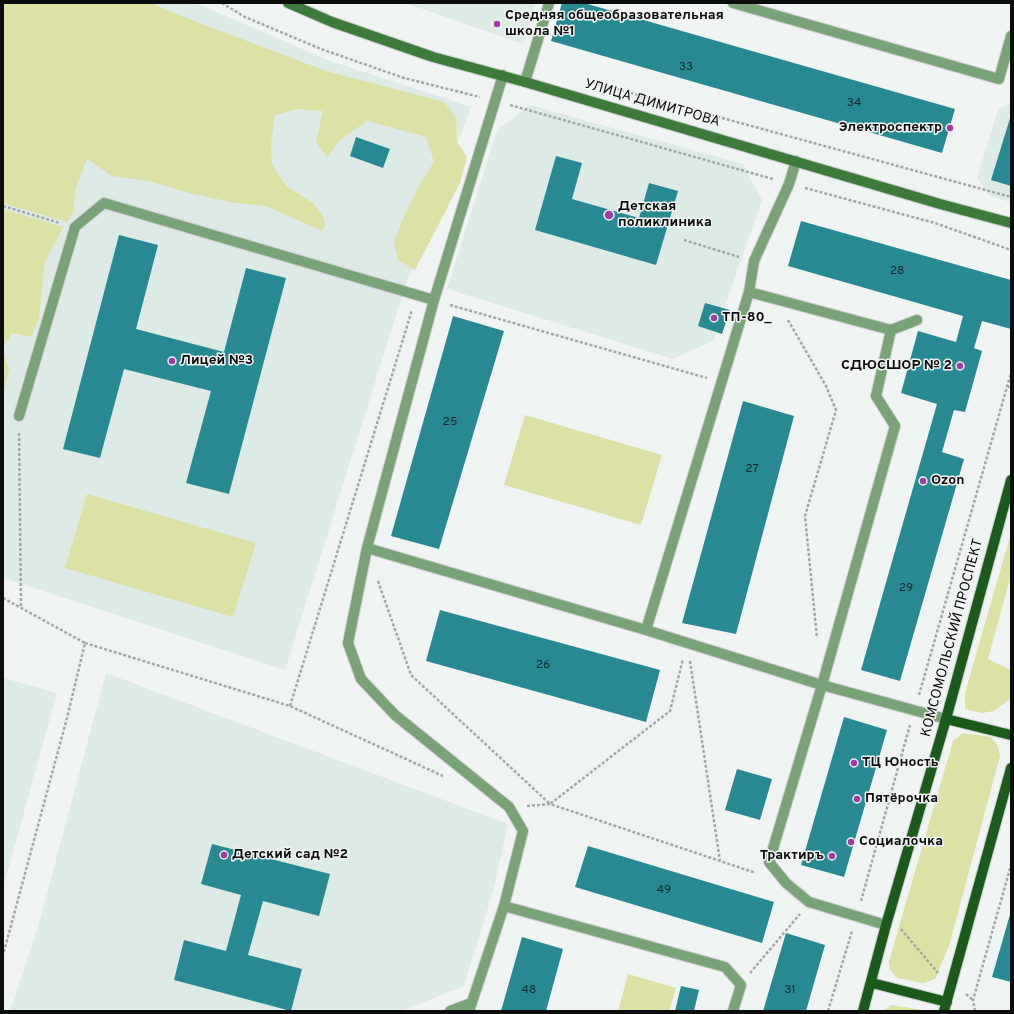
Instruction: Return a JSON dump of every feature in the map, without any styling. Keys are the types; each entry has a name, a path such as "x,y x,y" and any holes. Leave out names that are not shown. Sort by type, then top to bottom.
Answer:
{"main road":[{"name":"УЛИЦА ДИМИТРОВА","path":"288,3 332,22 433,57 503,75 940,204 1011,223"},
{"name":"КОМСОМОЛЬСКИЙ ПРОСПЕКТ","path":"863,1011 872,983 889,914 946,719 1011,480"},
{"path":"946,719 1011,734"},
{"path":"872,983 946,1006 951,982 1011,768"}],"lane":[{"path":"525,82 549,3"},
{"path":"733,3 999,79 1011,36"},
{"path":"450,1011 470,1007 504,906 523,831 509,807 395,715 361,679 348,643 367,548 434,300 503,75"},
{"path":"646,630 720,382 749,292 754,261 789,184 796,161"},
{"path":"19,416 75,227 104,203 434,300"},
{"path":"749,292 891,330 917,320"},
{"path":"886,925 809,902 786,882 769,862 822,685 895,426 876,396 891,330"},
{"path":"367,548 646,630 822,685 946,719"},
{"path":"504,906 725,967 741,985 733,1011"}],"path":[{"path":"222,3 245,16 320,49 404,78 496,101 935,224 1011,250"},
{"path":"584,80 1011,197"},
{"path":"3,206 75,227"},
{"path":"684,240 754,261"},
{"path":"290,706 417,294"},
{"path":"776,299 826,386 836,410 805,516 817,639"},
{"path":"434,300 720,382"},
{"path":"828,1011 1011,372"},
{"path":"1007,386 1011,388"},
{"path":"19,416 21,608"},
{"path":"377,578 411,675 550,804 670,711 687,643"},
{"path":"3,598 85,643 67,718 3,955"},
{"path":"687,643 720,861"},
{"path":"975,1011 973,1000 1011,865"},
{"path":"861,900 889,914 935,971 973,1000"},
{"path":"741,985 809,902"}],"shaded area":[{"path":"3,3 196,3 328,60 471,107 404,290 285,670 3,578"},
{"name":"Средняя общеобразовательная школа №1","path":"405,3 536,3 523,44"},
{"path":"1011,102 1011,202 989,196 977,178 998,110"},
{"path":"530,105 743,164 762,200 713,341 673,359 447,289 497,130"},
{"path":"106,673 508,824 494,888 464,986 401,1011 10,1011 38,927"},
{"path":"3,678 57,693 3,888"}],"green space":[{"path":"3,3 152,3 176,14 326,71 444,102 456,117 457,142 467,157 460,183 415,270 398,260 394,242 405,214 420,184 434,162 426,137 367,121 340,140 327,157 316,142 323,111 297,109 275,115 271,144 272,164 286,186 313,203 324,218 325,226 322,231 266,206 235,203 189,193 149,181 112,176 87,159 76,187 73,212 67,222 3,203"},
{"path":"3,209 63,227 44,264 39,318 31,337 12,333 3,348"},
{"path":"3,348 9,370 3,396"},
{"path":"525,415 662,455 641,525 504,485"},
{"path":"87,494 256,543 233,617 65,568"},
{"path":"1011,533 1011,575 988,659 1011,670 1011,698 994,711 982,713 965,709 965,693"},
{"path":"963,733 991,737 998,746 1000,756 949,946 935,979 923,983 897,978 890,970 889,961 953,741"},
{"path":"628,974 676,988 669,1011 618,1011"},
{"path":"891,1005 923,1010 924,1011 883,1011"}],"building":[{"path":"562,3 584,3 955,109 942,153 551,41"},
{"path":"1011,115 1011,186 991,180"},
{"path":"356,137 390,149 383,168 350,156"},
{"path":"556,156 582,163 572,199 639,218 649,183 678,191 656,265 535,230"},
{"path":"801,221 1011,280 1011,329 982,321 974,348 982,351 965,412 954,410 942,452 964,459 900,681 861,670 937,404 901,393 918,331 956,342 963,316 788,266"},
{"path":"119,235 158,245 136,329 224,352 246,268 286,278 229,494 186,483 211,391 124,369 100,458 63,449"},
{"name":"ТП-80_","path":"705,303 730,310 722,334 698,326"},
{"path":"453,316 504,331 439,549 391,536"},
{"path":"743,401 794,416 736,634 682,623"},
{"path":"440,610 660,670 646,722 426,661"},
{"path":"844,717 887,730 844,877 801,865"},
{"path":"737,769 772,779 760,820 725,810"},
{"path":"212,844 330,874 319,916 263,901 248,955 302,969 291,1011 174,980 184,940 226,951 241,895 201,884"},
{"path":"588,846 774,902 762,943 575,887"},
{"path":"1011,911 1011,982 992,977"},
{"path":"786,933 825,945 806,1011 763,1011"},
{"path":"522,937 563,949 546,1011 501,1011"},
{"path":"681,986 699,990 694,1011 675,1011"}],"place":[{"name":"Средняя общеобразовательная школа №1","path":"497,24"},
{"name":"Электроспектр","path":"950,128"},
{"name":"Детская поликлиника","path":"609,215"},
{"name":"ТП-80_","path":"714,318"},
{"name":"Лицей №3","path":"172,361"},
{"name":"СДЮСШОР № 2","path":"960,366"},
{"name":"Ozon","path":"923,481"},
{"name":"ТЦ Юность","path":"854,763"},
{"name":"Пятёрочка","path":"857,799"},
{"name":"Социалочка","path":"851,842"},
{"name":"Детский сад №2","path":"224,855"},
{"name":"Трактиръ","path":"832,856"}]}
